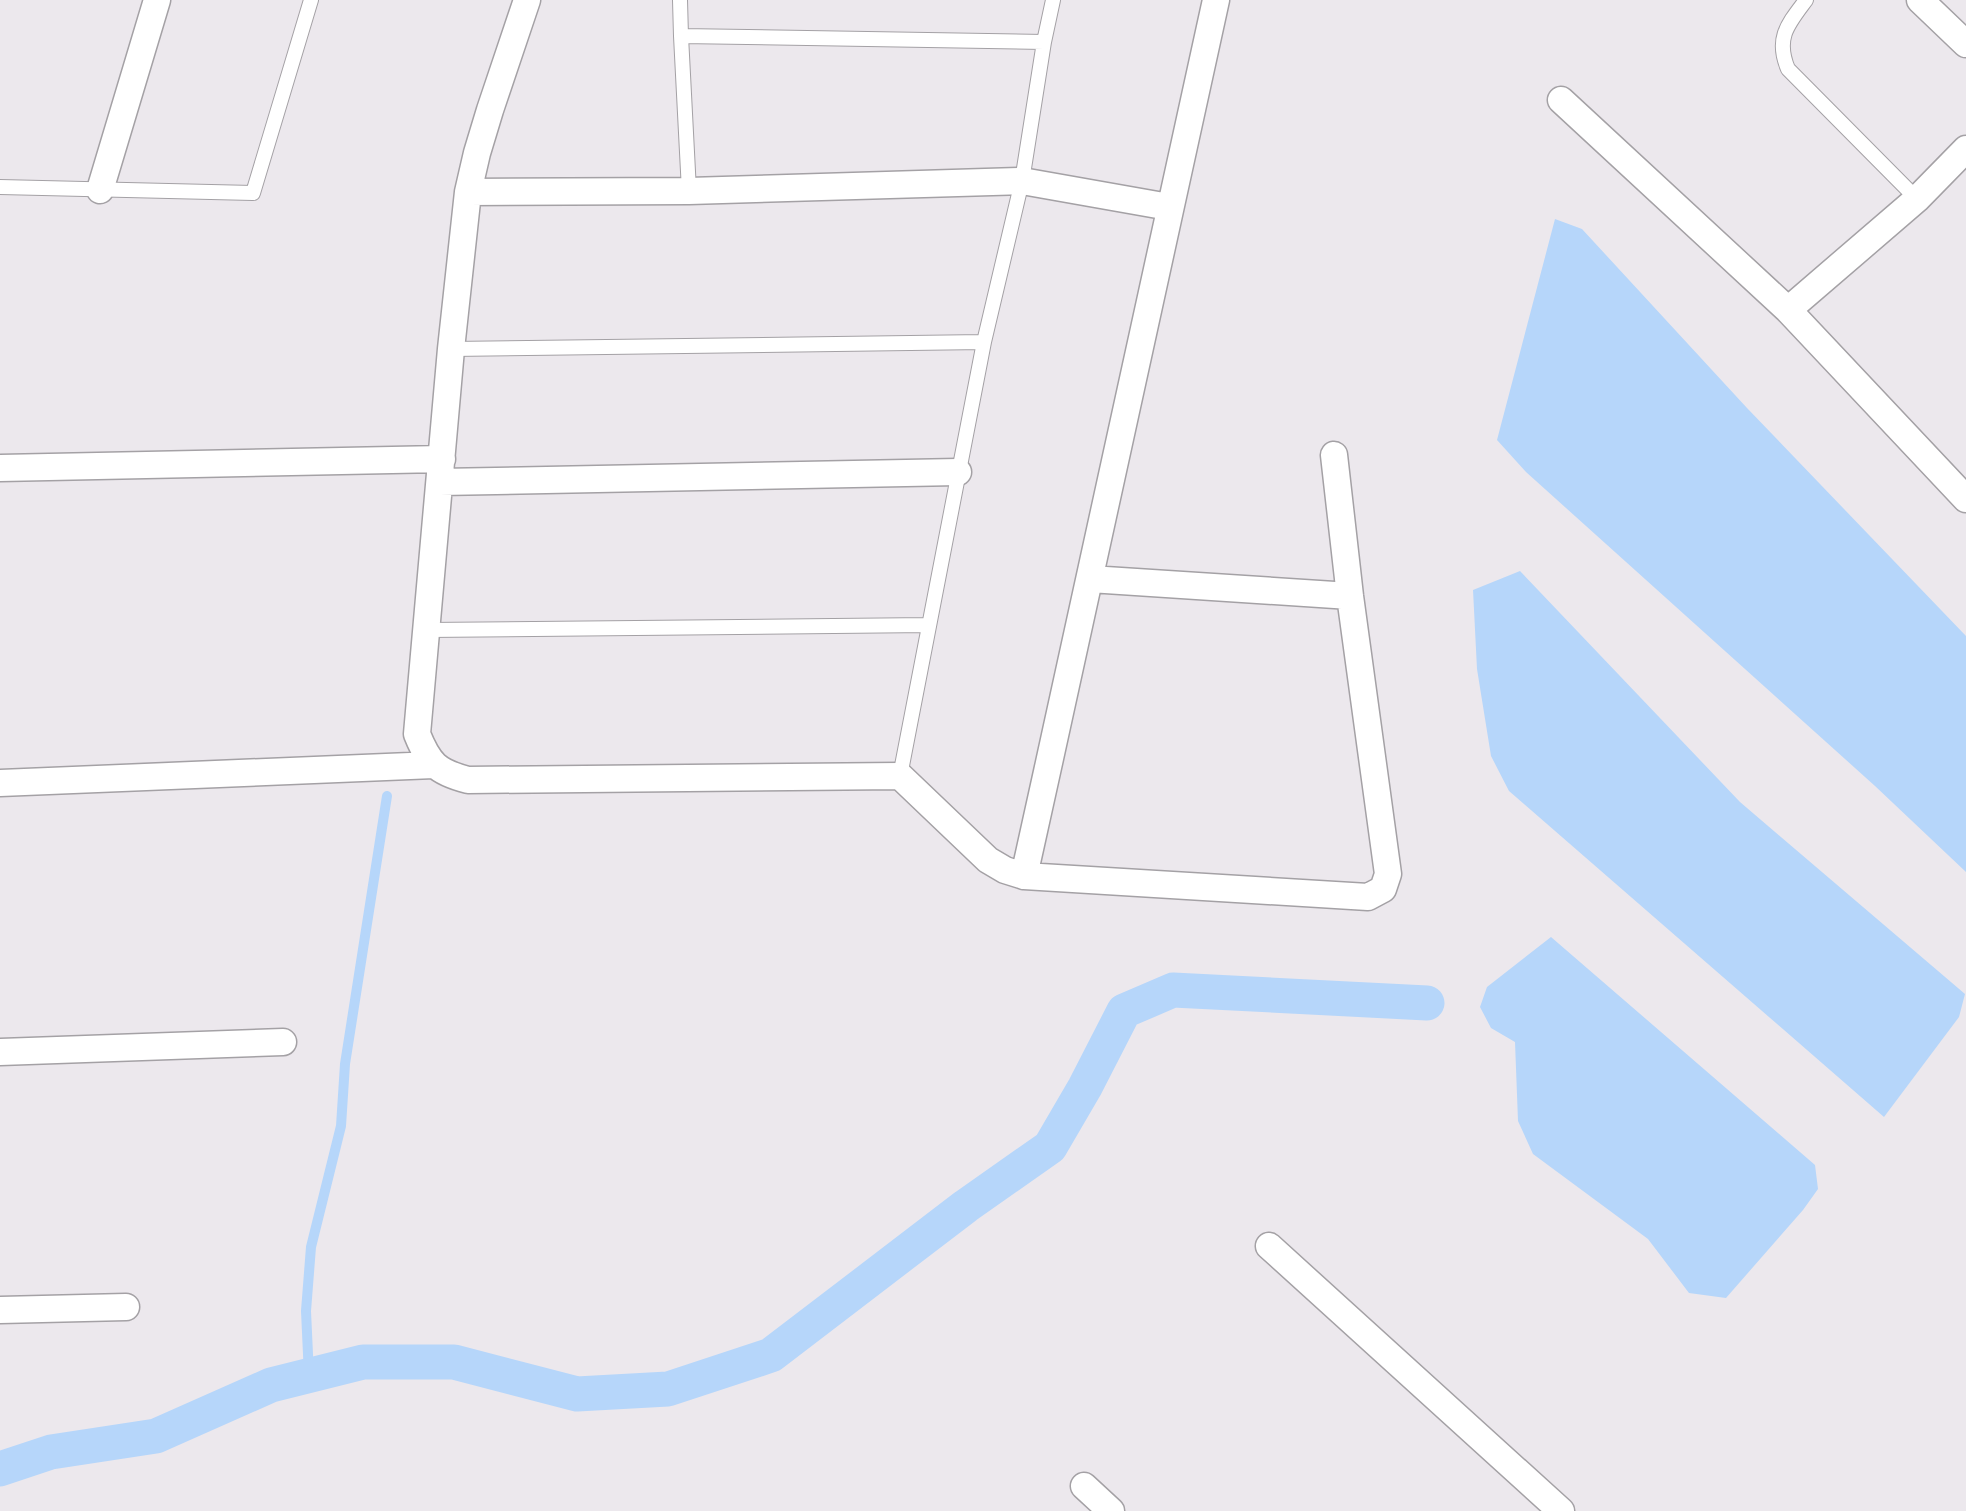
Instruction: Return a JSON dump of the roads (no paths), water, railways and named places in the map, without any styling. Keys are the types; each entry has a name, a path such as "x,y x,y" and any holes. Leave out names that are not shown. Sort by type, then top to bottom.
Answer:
{"street":[{"path":"100,190 157,0"},
{"path":"528,0 487,119 468,192 451,348 417,734 423,749 434,765 449,775 468,780 900,776 988,860 1005,870 1024,876 1368,897 1383,889 1388,874 1350,596 1334,455"},
{"path":"1024,876 1090,579 1169,207 1216,0"},
{"path":"1920,0 1966,44"},
{"path":"1561,100 1788,310 1966,498"},
{"path":"1788,310 1917,199 1966,149"},
{"path":"468,192 689,191 1022,181 1169,207"},
{"path":"0,468 958,472"},
{"path":"1090,579 1350,596"},
{"path":"0,783 434,765"},
{"path":"0,1052 283,1042"},
{"path":"1269,1246 1561,1511"},
{"path":"0,1310 126,1306"},
{"path":"1084,1486 1111,1511"}],"lane":[{"path":"0,187 253,193 311,0"},
{"path":"680,0 680,36 689,191"},
{"path":"900,776 984,342 1022,181 1044,42 1053,0"},
{"path":"1806,0 1785,30 1782,42 1783,57 1788,68 1917,199"},
{"path":"680,36 1044,42"},
{"path":"451,348 984,342"},
{"path":"427,630 929,626"}],"water":[{"path":"1555,219 1582,229 1747,408 1966,636 1966,872 1875,786 1526,472 1497,440"},
{"path":"1520,571 1740,802 1965,994 1959,1017 1884,1117 1509,791 1491,756 1477,669 1473,590"},
{"path":"1551,937 1815,1165 1818,1189 1803,1210 1726,1298 1689,1293 1648,1239 1533,1154 1518,1121 1515,1042 1491,1028 1480,1007 1487,987"}],"waterway":[{"path":"309,1376 306,1311 311,1247 341,1126 345,1064 387,796"},
{"path":"0,1469 51,1452 156,1436 271,1385 363,1362 454,1362 577,1394 668,1389 771,1355 966,1206 1050,1147 1085,1087 1124,1011 1173,990 1427,1003"}]}
